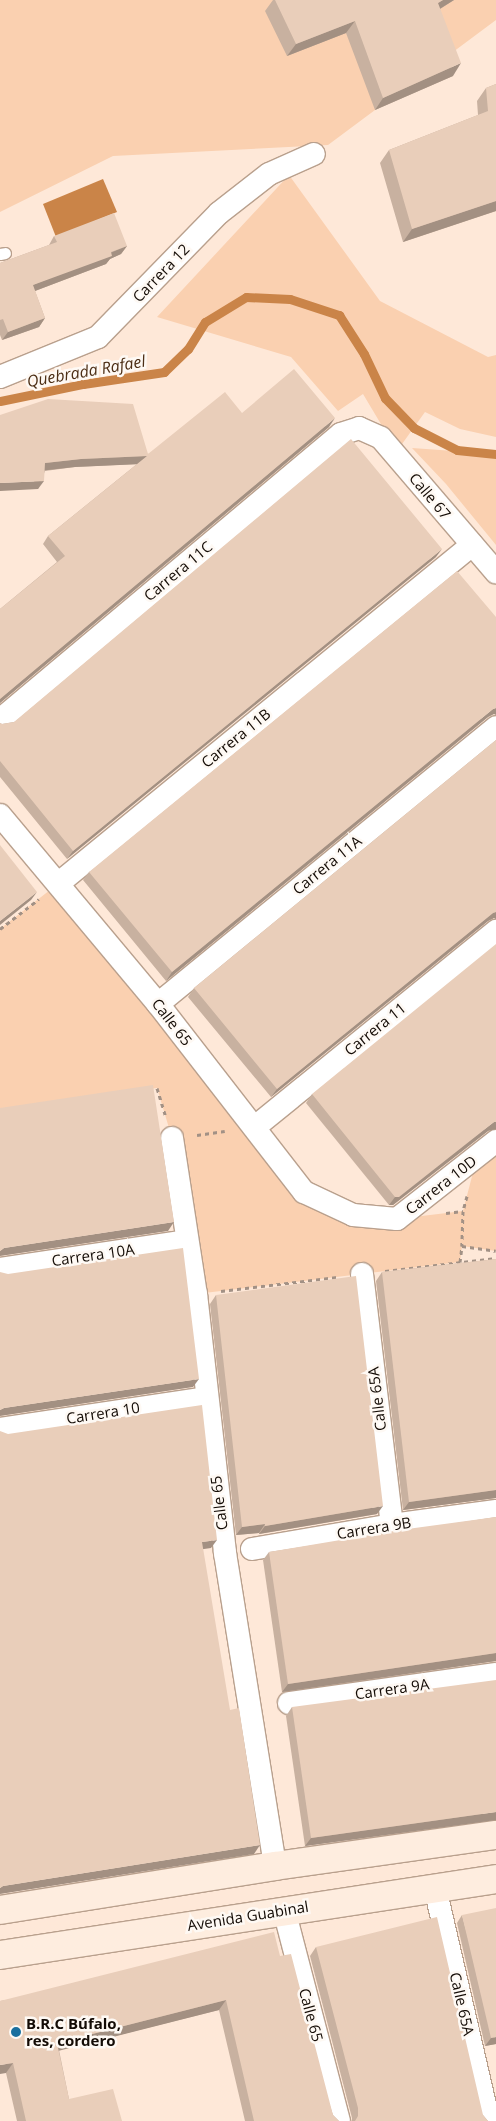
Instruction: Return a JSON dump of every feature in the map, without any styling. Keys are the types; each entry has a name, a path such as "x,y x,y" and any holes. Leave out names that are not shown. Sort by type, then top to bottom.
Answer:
{"main road":[{"path":"0,1910 275,1866 496,1835"},
{"name":"Avenida Guabinal","path":"0,1955 496,1879"}],"street":[{"name":"Carrera 12","path":"0,378 98,337 219,213 269,174 314,154"},
{"name":"Calle 67","path":"359,428 381,438 496,572"},
{"name":"Carrera 11C","path":"0,720 341,434 359,428"},
{"name":"Carrera 11B","path":"59,882 472,545"},
{"name":"Carrera 11A","path":"158,1004 496,727"},
{"name":"Calle 65","path":"0,814 59,882 158,1004 304,1192 353,1216"},
{"name":"Carrera 11","path":"255,1127 496,931"},
{"name":"Calle 65","path":"172,1138 196,1294 225,1552 275,1866"},
{"name":"Carrera 10D","path":"353,1216 397,1219 496,1141"},
{"name":"Carrera 10A","path":"0,1269 187,1241"},
{"name":"Calle 65A","path":"362,1274 392,1524"},
{"name":"Carrera 10","path":"0,1429 207,1398"},
{"name":"Carrera 9B","path":"252,1549 392,1524 496,1511"},
{"name":"Carrera 9A","path":"289,1704 496,1674"},
{"name":"Calle 65A","path":"435,1888 488,2078 489,2121"},
{"name":"Calle 65","path":"284,1910 339,2121"}],"path":[{"path":"0,929 59,882"},
{"path":"147,1090 157,1088"},
{"path":"172,1138 255,1127"},
{"path":"460,1262 463,1211 477,1157"},
{"path":"462,1246 496,1251"}],"shaded area":[{"path":"0,0 496,0 496,20 328,145 113,156 0,212"},
{"path":"289,175 380,301 488,357 496,355 496,437 460,429 425,412 397,451 363,394 338,411 291,357 157,317"},
{"path":"103,179 117,212 56,237 43,204"},
{"path":"412,448 496,454 496,545 446,484"},
{"path":"59,883 304,1192 397,1219 463,1211 477,1157 496,1141 496,1251 462,1246 460,1262 196,1294 172,1138 157,1088 0,1111 0,929"}],"building":[{"path":"275,0 443,0 438,3 461,63 383,98 355,21 296,44"},
{"path":"496,84 496,201 412,229 389,150 488,111 486,88"},
{"path":"114,213 127,246 111,252 112,256 33,285 45,318 8,332 3,319 0,320 0,263 57,242 54,236"},
{"path":"294,369 335,418 0,699 0,609 65,556 48,536 147,456 81,459 45,463 44,481 0,483 0,415 48,399 133,404 148,454 225,392 242,413"},
{"path":"351,439 442,549 73,851 0,761 0,723 14,722"},
{"path":"457,571 496,617 496,708 172,972 89,872"},
{"path":"496,740 496,912 277,1089 194,988"},
{"path":"0,845 37,892 0,921"},
{"path":"496,944 496,1122 399,1197 395,1197 312,1094"},
{"path":"153,1085 174,1222 4,1248 0,1251 0,1108"},
{"path":"183,1248 199,1379 0,1410 0,1272 8,1274"},
{"path":"496,1259 496,1490 409,1502 382,1272"},
{"path":"356,1276 383,1506 265,1526 265,1524 242,1527 216,1295"},
{"path":"202,1405 217,1540 202,1542 230,1710 239,1708 260,1845 0,1888 0,1431 8,1434"},
{"path":"496,1517 496,1653 288,1684 269,1552 400,1530"},
{"path":"496,1680 496,1812 311,1838 292,1707"},
{"path":"496,1908 496,2037 491,2038 462,1915"},
{"path":"437,1917 483,2115 488,2121 355,2121 358,2116 358,2108 316,1947"},
{"path":"274,1932 280,1956 291,1954 333,2115 339,2121 254,2121 226,2000 57,2043 69,2099 113,2089 122,2121 26,2121 13,2063 0,2065 0,2001"}],"waterway":[{"name":"Quebrada Rafael","path":"0,401 83,384 164,372 188,349 205,322 246,297 290,299 339,315 364,354 385,398 414,428 457,450 496,454"}],"place":[{"name":"B.R.C Búfalo, res, cordero","path":"16,2032"}]}
